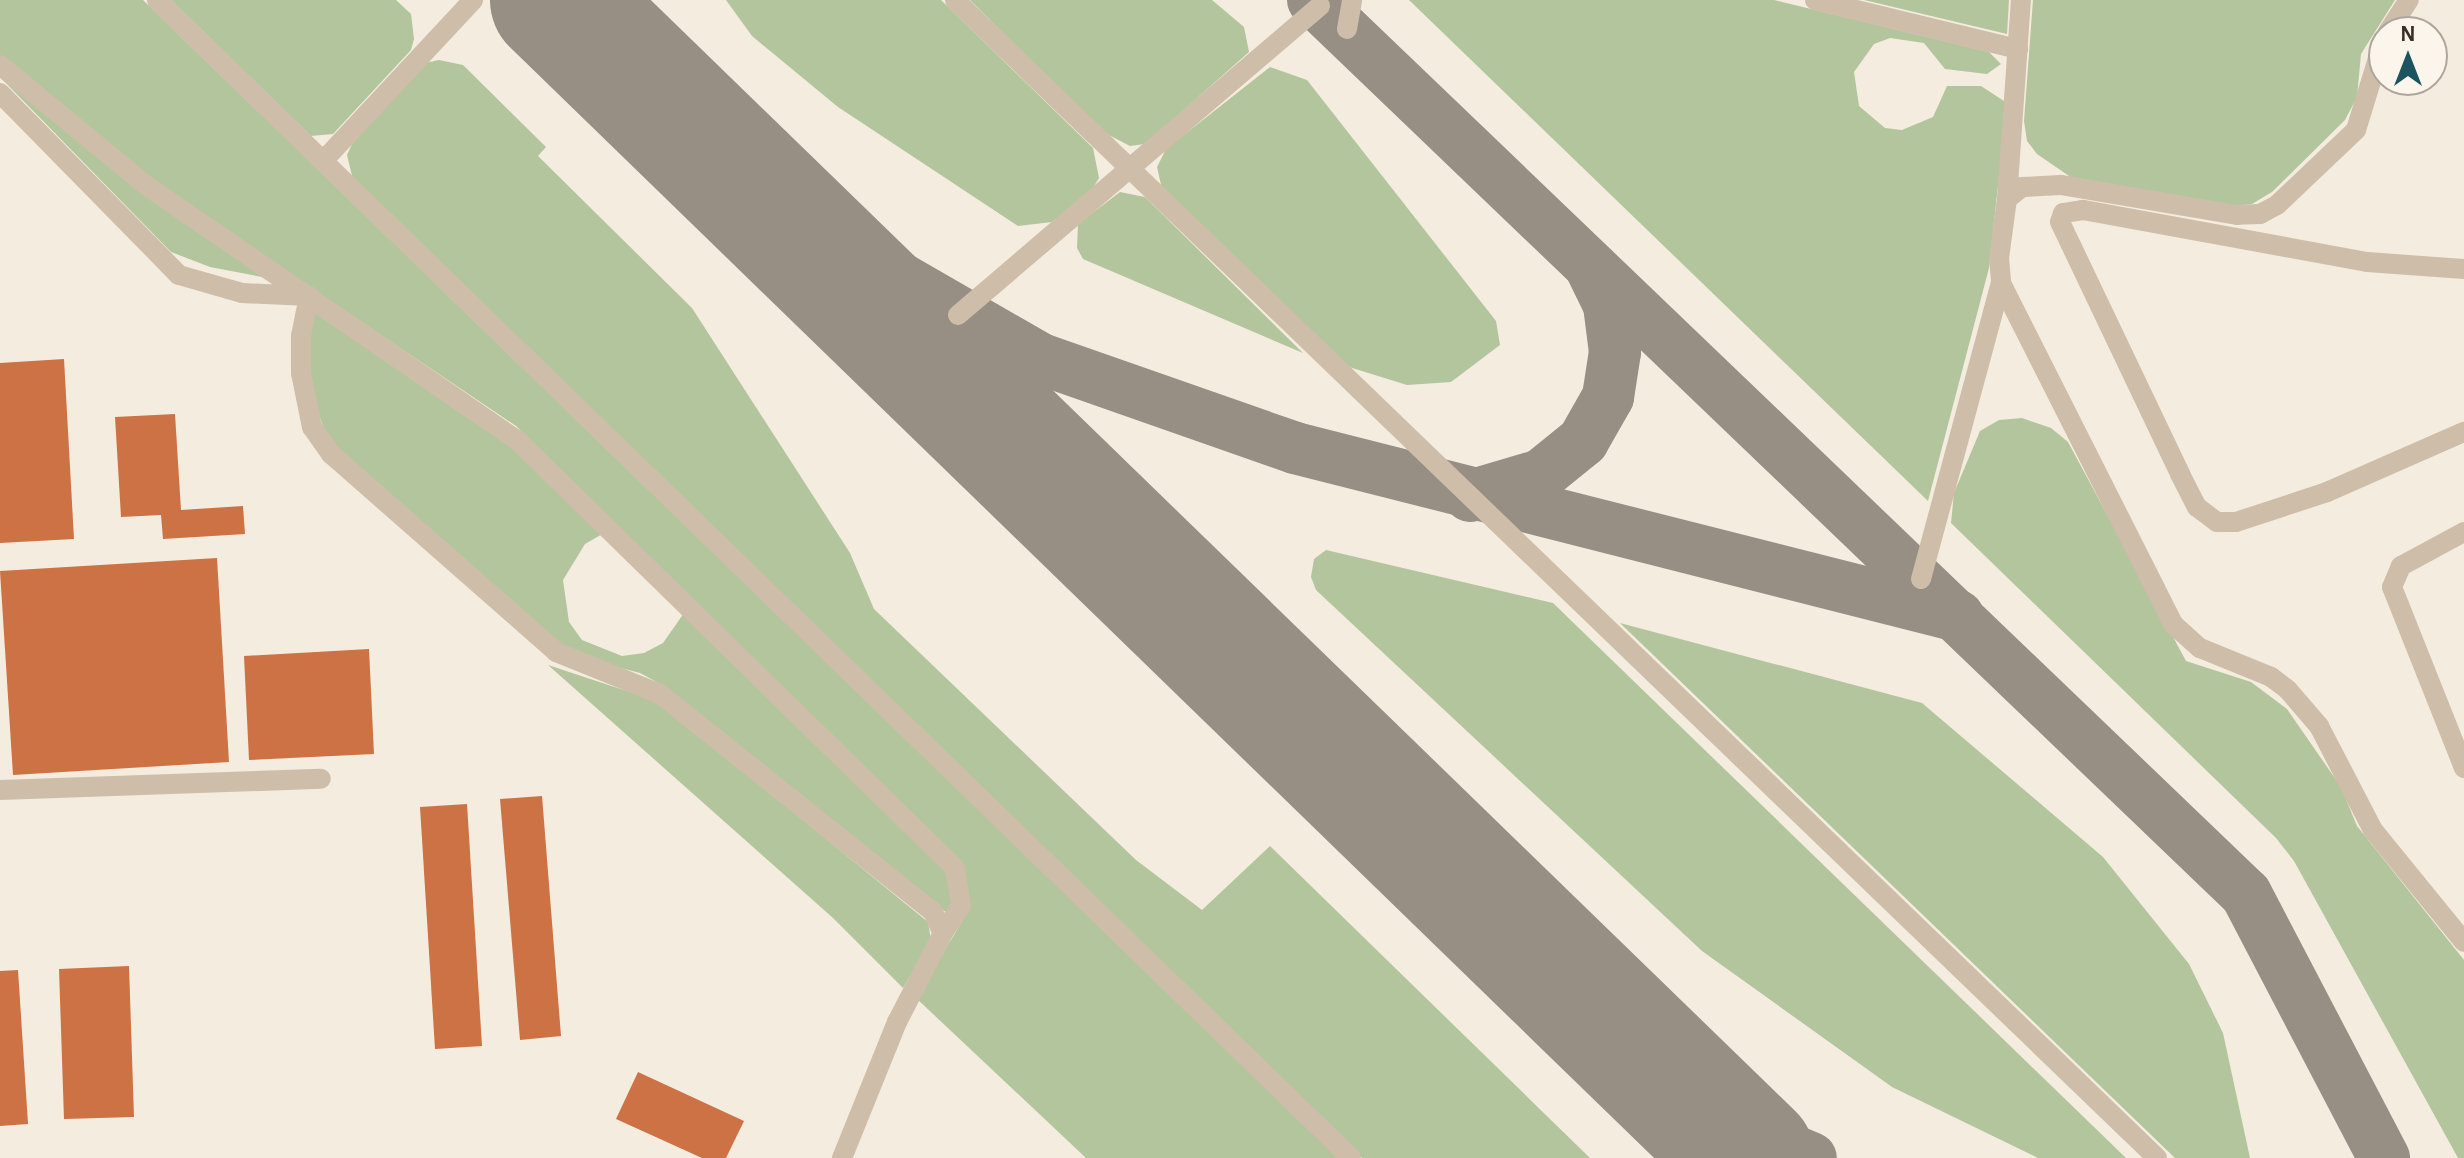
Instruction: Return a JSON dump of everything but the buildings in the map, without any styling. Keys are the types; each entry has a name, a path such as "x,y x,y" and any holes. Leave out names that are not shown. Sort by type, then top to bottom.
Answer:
{"street":[{"path":"157,0 1351,1158"},
{"path":"323,161 473,0"},
{"path":"955,0 2157,1158"},
{"path":"1347,29 1352,0"},
{"path":"1815,0 2018,49"},
{"path":"1921,579 2001,283 1999,258 2007,199 2021,0"},
{"path":"958,315 1320,6"},
{"path":"0,65 147,186 517,440 955,868 961,906 943,933 897,1022 842,1158"},
{"path":"2007,199 2022,187 2040,184 2237,215 2260,214 2277,205 2356,130 2368,91"},
{"path":"0,93 179,275 242,293 309,296"},
{"path":"2464,269 2367,262 2083,210 2063,213 2060,222 2197,507 2217,522 2236,522 2327,492 2464,432"},
{"path":"2001,283 2173,624 2200,648 2271,677 2288,690 2319,726 2373,830 2464,942"},
{"path":"309,296 301,336 303,402 331,454 556,652 660,694 933,912 943,933"},
{"path":"2464,532 2401,566 2392,587 2464,768"},
{"path":"0,790 321,779"}],"green space":[{"path":"0,0 143,0 1338,1158 1086,1158 916,998 969,910 962,865 516,426 170,193 0,59"},
{"path":"171,0 396,0 411,14 414,39 411,50 333,134 311,136"},
{"path":"726,0 941,0 1093,148 1099,178 1091,191 1052,222 1018,226 838,107 752,36"},
{"path":"970,0 1212,0 1244,27 1249,52 1145,144 1130,146 1103,132"},
{"path":"1409,0 1774,0 1989,52 2001,64 1987,74 1945,69 1924,43 1890,38 1874,44 1854,72 1859,106 1885,128 1902,130 1933,117 1947,86 1981,86 2007,103 1989,268 1928,501"},
{"path":"1864,0 2009,0 2007,34"},
{"path":"2033,0 2395,0 2385,16 2368,16 2368,43 2361,54 2357,97 2345,120 2272,192 2252,204 2234,206 2072,178 2037,154 2027,141 2024,121"},
{"path":"439,60 463,65 546,147 538,156 692,308 850,553 874,609 1136,860 1202,910 1270,846 1590,1158 1362,1158 353,180 347,155 352,144 425,63"},
{"path":"1270,67 1307,80 1496,321 1500,345 1451,382 1407,385 1349,367 1162,189 1157,167 1166,149"},
{"path":"0,77 288,282 210,267 171,252"},
{"path":"1120,192 1145,197 1303,353 1083,259 1077,248 1078,224"},
{"path":"317,311 495,431 604,533 585,544 563,580 569,622 582,640 622,656 644,653 663,643 684,613 930,853 953,882 955,895 948,914 664,686 640,673 575,656 328,439 306,381 310,314"},
{"path":"2022,418 2051,428 2068,442 2186,661 2251,682 2287,709 2341,787 2357,826 2464,960 2464,1158 2458,1158 2294,861 2276,838 1951,523 1954,493 1980,431 1999,420"},
{"path":"1326,550 1553,603 2126,1158 2038,1158 1892,1087 1702,951 1316,590 1311,577 1314,559"},
{"path":"1620,623 1922,703 2103,857 2189,964 2223,1033 2250,1158 2175,1158"},
{"path":"548,665 657,701 928,922 931,940 903,988 833,918"}],"taxiway":[{"path":"569,0 574,17"},
{"path":"1313,0 2246,894 2384,1158"},
{"path":"707,147 893,274 1041,359 1295,448 1958,616"},
{"path":"1470,496 1541,475 1583,441 1608,397 1615,352 1609,305 1591,268"},
{"path":"1701,1112 1811,1158"}],"runway":[{"path":"556,0 1749,1158"}]}
